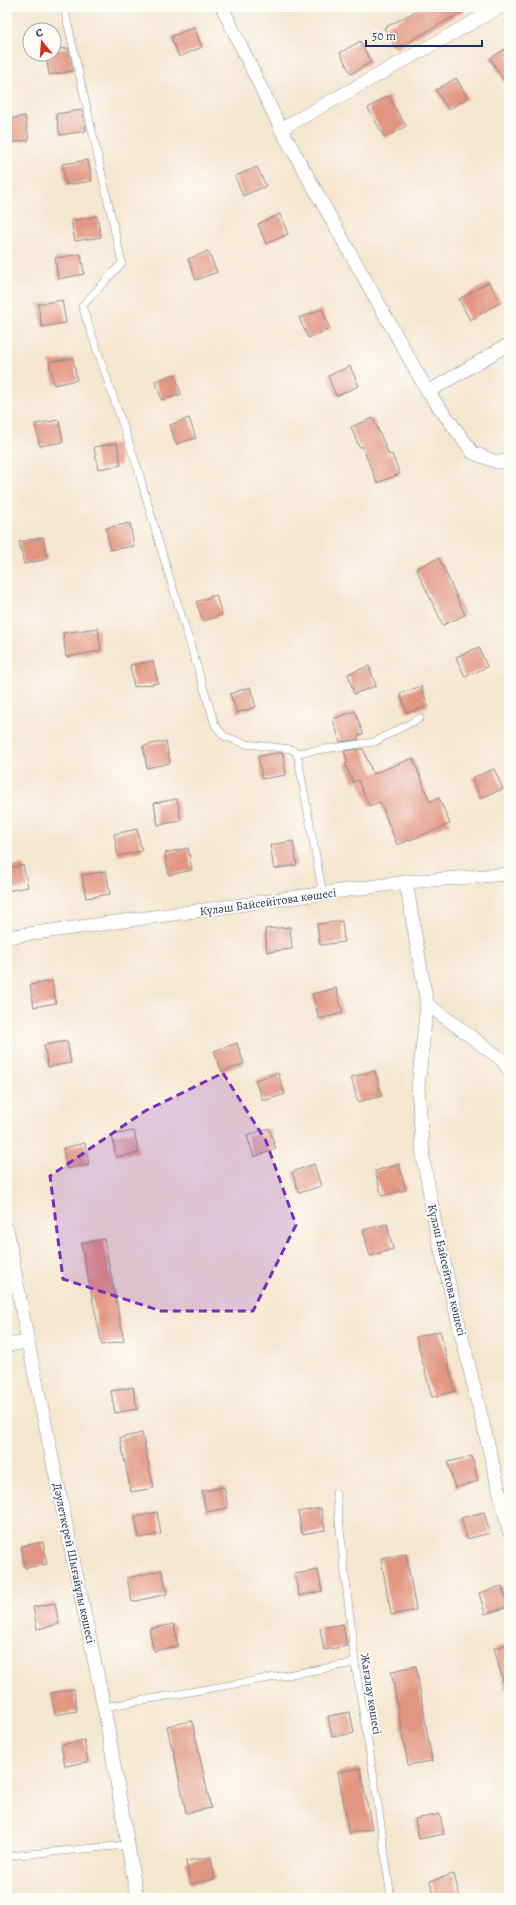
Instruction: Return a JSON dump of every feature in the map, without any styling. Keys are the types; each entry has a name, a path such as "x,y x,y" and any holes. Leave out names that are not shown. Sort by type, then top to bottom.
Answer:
{"street":[{"path":"222,7 281,129 428,392 473,454 497,462 509,461"},
{"path":"281,129 500,7"},
{"path":"428,392 509,344"},
{"name":"Күләш Байсейітова көшесі","path":"7,937 323,895 406,882 509,874"},
{"path":"406,882 427,1004 501,1059 509,1070"},
{"name":"Күләш Байсейтова көшесі","path":"427,1004 418,1087 423,1157 437,1234 509,1531"},
{"name":"Дәулеткерей Шығайұлы көшесі","path":"7,1229 28,1342 104,1707 137,1898"},
{"path":"7,1345 28,1342"}],"lane":[{"path":"64,7 122,263 82,306 137,466 215,725 224,736 246,744 291,749 297,753 374,742 420,718"},
{"path":"297,753 323,895"},
{"name":"Жағалау көшесі","path":"336,1493 355,1664 377,1797 391,1898"},
{"path":"104,1707 355,1664"},
{"path":"7,1856 127,1845"}],"highlighted area":[{"path":"223,1073 266,1141 296,1225 253,1311 161,1311 63,1279 50,1176 145,1111"}],"building":[{"path":"424,7 471,7 396,49 384,28"},
{"path":"194,27 202,47 179,57 171,37"},
{"path":"360,41 371,62 351,74 340,53"},
{"path":"509,47 509,90 490,58"},
{"path":"68,48 73,71 49,75 47,62 62,62 62,49"},
{"path":"456,78 468,98 448,110 436,90"},
{"path":"388,96 406,126 385,138 368,108"},
{"path":"82,110 86,131 60,135 56,114"},
{"path":"25,116 29,140 7,143 7,119"},
{"path":"88,160 92,181 66,185 62,164"},
{"path":"257,167 266,186 243,196 235,176"},
{"path":"280,214 288,234 266,244 258,224"},
{"path":"97,216 101,237 75,241 71,221"},
{"path":"208,251 217,272 196,280 188,259"},
{"path":"81,254 84,274 58,279 55,258"},
{"path":"489,282 501,302 470,320 459,299"},
{"path":"62,300 66,323 42,327 38,304"},
{"path":"322,309 330,329 308,338 299,318"},
{"path":"73,358 77,380 54,385 49,362"},
{"path":"350,366 359,386 336,396 328,376"},
{"path":"175,374 181,394 162,400 155,381"},
{"path":"189,418 196,438 176,444 170,425"},
{"path":"373,418 389,455 392,454 400,474 377,483 362,446 359,447 351,427"},
{"path":"59,420 63,442 40,446 35,424"},
{"path":"117,443 121,465 98,469 94,447"},
{"path":"130,523 134,546 110,550 106,528"},
{"path":"43,537 47,559 24,564 19,542"},
{"path":"439,558 465,615 443,625 416,568"},
{"path":"216,595 222,615 203,621 196,602"},
{"path":"98,628 101,651 66,657 63,633"},
{"path":"479,647 487,667 465,677 456,657"},
{"path":"153,661 158,683 134,687 130,665"},
{"path":"369,666 376,686 354,694 348,674"},
{"path":"421,686 428,706 407,713 400,694"},
{"path":"250,687 256,707 237,713 230,694"},
{"path":"355,711 363,734 358,736 359,739 340,742 333,719"},
{"path":"166,741 170,763 147,768 143,746"},
{"path":"363,749 373,774 413,758 430,802 439,798 450,824 397,845 380,802 369,806 358,780 353,782 345,764 348,763 344,751"},
{"path":"283,753 286,775 262,779 258,756"},
{"path":"494,769 503,789 480,798 472,778"},
{"path":"177,799 181,821 158,825 154,803"},
{"path":"137,829 142,851 118,856 114,834"},
{"path":"293,841 297,865 274,869 270,845"},
{"path":"188,848 192,870 169,875 165,853"},
{"path":"23,865 28,887 7,891 7,868"},
{"path":"106,871 110,894 86,898 82,875"},
{"path":"342,921 344,942 320,945 317,924"},
{"path":"290,927 292,949 267,952 265,929"},
{"path":"52,981 56,1003 34,1007 30,985"},
{"path":"336,988 343,1013 319,1019 312,994"},
{"path":"67,1041 71,1063 48,1067 44,1045"},
{"path":"237,1043 244,1064 222,1072 214,1051"},
{"path":"375,1071 382,1096 358,1102 351,1077"},
{"path":"278,1073 285,1094 263,1101 255,1080"},
{"path":"269,1128 276,1149 254,1157 247,1136"},
{"path":"134,1131 139,1153 116,1157 112,1135"},
{"path":"85,1143 89,1165 67,1169 63,1148"},
{"path":"314,1164 321,1186 299,1193 292,1172"},
{"path":"399,1164 406,1190 382,1196 375,1171"},
{"path":"387,1224 393,1249 370,1256 363,1230"},
{"path":"104,1239 124,1341 102,1345 81,1243"},
{"path":"440,1331 455,1391 432,1397 416,1337"},
{"path":"133,1387 137,1409 115,1413 111,1391"},
{"path":"142,1433 154,1488 131,1492 120,1438"},
{"path":"472,1456 478,1481 455,1488 448,1462"},
{"path":"224,1487 228,1508 206,1512 202,1491"},
{"path":"321,1508 325,1530 302,1534 298,1512"},
{"path":"157,1512 161,1534 139,1538 135,1517"},
{"path":"484,1512 490,1533 467,1539 461,1518"},
{"path":"43,1542 47,1564 25,1568 21,1546"},
{"path":"406,1554 416,1610 391,1615 381,1558"},
{"path":"162,1570 167,1594 132,1602 127,1578"},
{"path":"318,1570 322,1591 299,1596 295,1574"},
{"path":"502,1586 508,1607 485,1614 479,1593"},
{"path":"55,1603 59,1624 37,1629 33,1607"},
{"path":"174,1624 178,1646 154,1651 149,1629"},
{"path":"343,1624 347,1646 324,1650 320,1628"},
{"path":"509,1644 509,1688 505,1689 494,1648"},
{"path":"416,1666 432,1761 408,1765 391,1671"},
{"path":"74,1689 77,1711 55,1715 51,1693"},
{"path":"350,1712 354,1733 332,1737 328,1716"},
{"path":"192,1721 211,1808 186,1813 167,1726"},
{"path":"84,1740 88,1762 65,1766 61,1745"},
{"path":"360,1768 372,1829 349,1833 338,1772"},
{"path":"440,1814 444,1834 419,1839 415,1819"},
{"path":"211,1857 215,1879 190,1884 186,1861"},
{"path":"454,1874 460,1898 435,1898 430,1881"}]}
